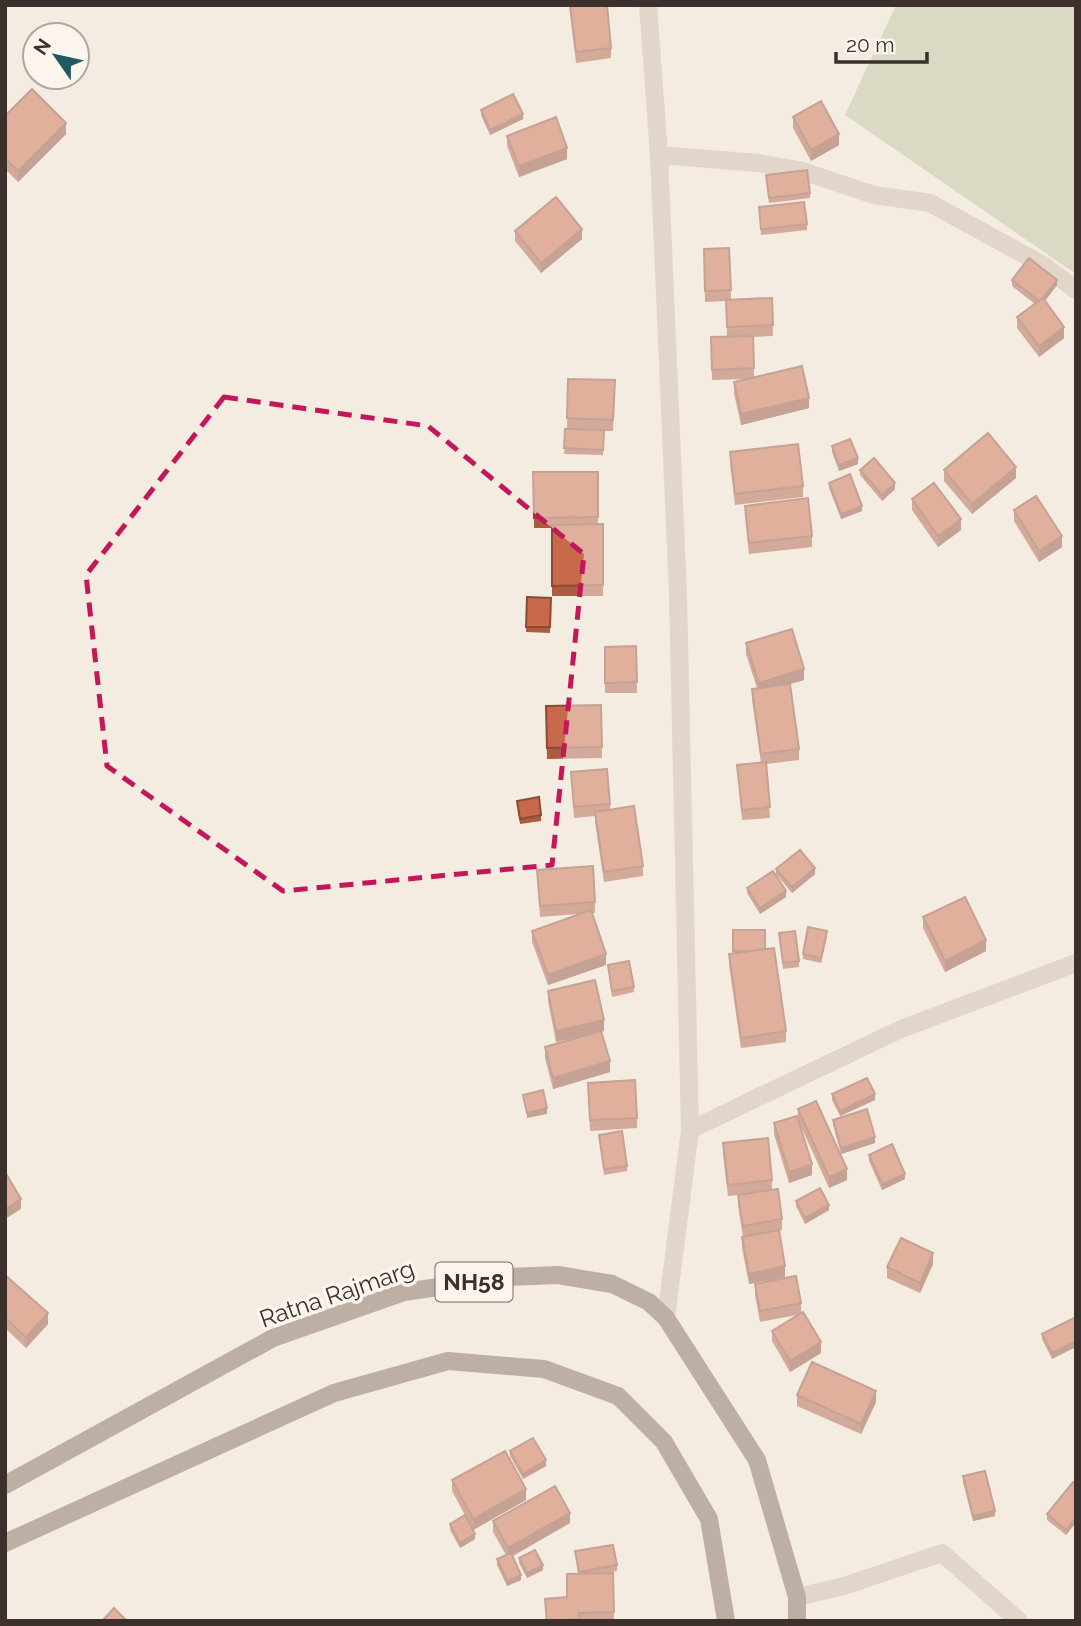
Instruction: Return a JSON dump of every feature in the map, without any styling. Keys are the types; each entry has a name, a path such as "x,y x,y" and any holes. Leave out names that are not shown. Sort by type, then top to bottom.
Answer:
{"main road":[{"name":"Ratna Rajmarg","path":"5,1485 273,1338 404,1292 507,1277 558,1275 612,1284 649,1302 666,1318 757,1460 797,1597 797,1621"},
{"path":"6,1540 334,1393 448,1362 544,1369 618,1396 664,1442 709,1519 726,1621"}],"street":[{"path":"648,5 659,155 678,595 690,1130 666,1318"},
{"path":"659,155 759,163 799,170 874,195 930,203 1043,265 1076,290"},
{"path":"690,1130 901,1029 1076,963"},
{"path":"797,1597 844,1587 942,1553 1019,1621"}],"highlighted area":[{"path":"224,397 428,426 584,554 552,865 283,891 107,766 86,575"}],"green space":[{"path":"896,5 1076,5 1076,274 845,115"}],"building":[{"path":"570,5 607,5 611,48 576,52"},
{"path":"30,91 34,91 66,123 18,171 5,158 5,116"},
{"path":"513,94 523,114 490,130 481,110"},
{"path":"821,101 839,134 811,150 793,117"},
{"path":"556,117 567,148 519,166 507,136"},
{"path":"807,170 810,193 769,198 766,175"},
{"path":"556,197 582,229 541,263 515,231"},
{"path":"804,202 807,224 761,229 759,207"},
{"path":"729,248 731,290 705,291 704,249"},
{"path":"1029,258 1057,280 1039,301 1012,280"},
{"path":"772,298 773,325 727,327 726,300"},
{"path":"1043,298 1064,327 1039,346 1017,317"},
{"path":"753,336 754,368 712,370 711,337"},
{"path":"802,366 809,398 741,414 734,382"},
{"path":"568,379 615,380 613,420 567,418"},
{"path":"565,429 604,430 603,450 564,448"},
{"path":"988,433 1016,467 972,504 944,470"},
{"path":"850,439 858,458 839,465 832,446"},
{"path":"798,444 803,486 735,494 730,452"},
{"path":"874,458 895,483 882,495 860,470"},
{"path":"533,472 598,472 598,517 534,518"},
{"path":"850,474 862,506 841,514 829,483"},
{"path":"934,483 961,519 938,536 912,499"},
{"path":"1036,496 1062,536 1039,551 1014,510"},
{"path":"808,498 812,536 749,543 745,506"},
{"path":"603,524 603,585 552,586 552,525"},
{"path":"527,597 551,598 550,627 526,627"},
{"path":"792,629 804,669 759,683 746,643"},
{"path":"636,646 637,682 605,683 605,647"},
{"path":"790,684 799,749 761,754 752,689"},
{"path":"601,705 602,747 547,748 546,706"},
{"path":"766,762 770,807 742,810 737,765"},
{"path":"607,769 610,804 574,807 571,772"},
{"path":"539,797 541,815 520,819 517,801"},
{"path":"634,806 643,866 604,872 595,812"},
{"path":"800,850 815,868 792,887 776,869"},
{"path":"593,866 595,902 540,906 537,870"},
{"path":"773,871 786,891 760,908 747,888"},
{"path":"965,897 986,940 945,961 923,917"},
{"path":"591,910 606,954 548,975 532,931"},
{"path":"808,927 827,931 821,958 803,954"},
{"path":"733,930 765,930 765,949 733,951"},
{"path":"795,931 799,961 783,963 779,933"},
{"path":"774,948 786,1031 741,1038 729,954"},
{"path":"629,961 634,987 612,991 608,965"},
{"path":"595,980 604,1020 556,1031 548,991"},
{"path":"601,1031 610,1061 553,1078 545,1047"},
{"path":"867,1078 875,1094 840,1111 832,1094"},
{"path":"635,1080 637,1118 590,1120 588,1083"},
{"path":"543,1090 547,1108 527,1113 523,1095"},
{"path":"816,1101 847,1169 829,1177 798,1109"},
{"path":"867,1109 875,1137 841,1148 833,1120"},
{"path":"797,1116 812,1164 789,1172 774,1123"},
{"path":"622,1131 627,1166 604,1169 599,1135"},
{"path":"768,1138 772,1180 728,1185 723,1143"},
{"path":"892,1144 905,1174 882,1184 869,1155"},
{"path":"5,1172 21,1199 5,1209"},
{"path":"820,1188 829,1205 805,1218 796,1201"},
{"path":"778,1189 782,1219 743,1226 738,1195"},
{"path":"779,1230 785,1266 749,1274 742,1237"},
{"path":"901,1238 933,1253 920,1283 887,1267"},
{"path":"5,1275 48,1313 26,1337 5,1318"},
{"path":"796,1276 801,1303 760,1311 755,1284"},
{"path":"803,1312 821,1342 790,1361 772,1331"},
{"path":"1076,1317 1076,1341 1052,1353 1042,1334"},
{"path":"812,1362 876,1391 861,1424 797,1395"},
{"path":"533,1438 546,1460 523,1474 510,1451"},
{"path":"505,1451 526,1489 473,1519 452,1480"},
{"path":"985,1471 995,1511 973,1516 963,1476"},
{"path":"1073,1482 1076,1484 1076,1518 1066,1530 1047,1514"},
{"path":"555,1486 570,1513 508,1548 493,1521"},
{"path":"465,1515 475,1534 460,1543 450,1524"},
{"path":"613,1545 617,1565 579,1572 575,1551"},
{"path":"535,1550 543,1565 527,1573 519,1558"},
{"path":"511,1553 521,1575 507,1581 497,1559"},
{"path":"613,1573 614,1612 579,1613 580,1619 547,1621 545,1599 567,1597 567,1574"},
{"path":"114,1608 127,1621 102,1621"}]}
